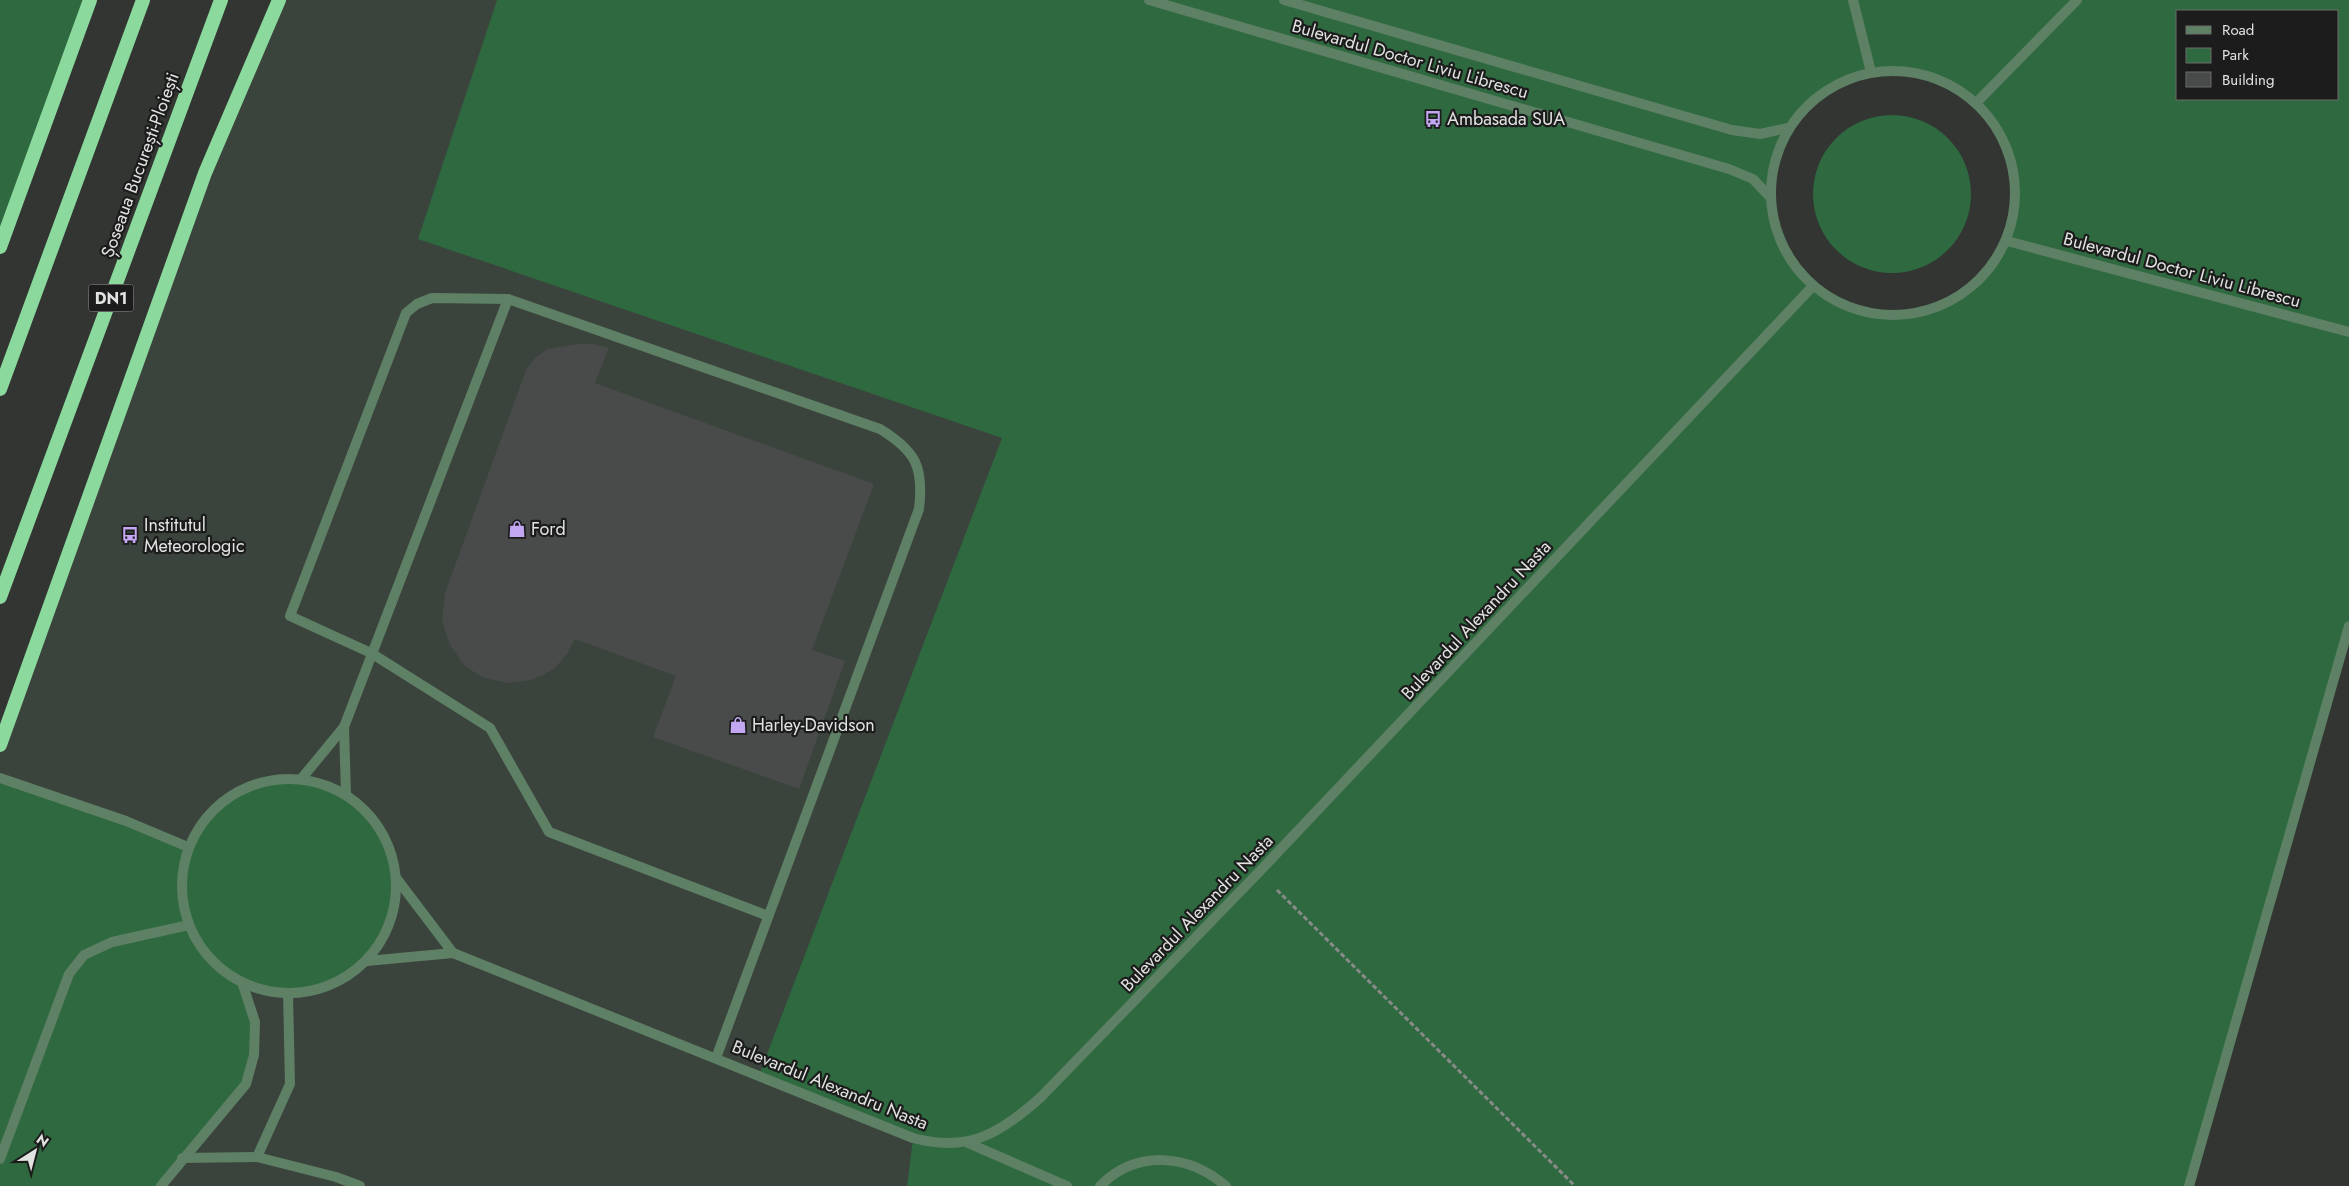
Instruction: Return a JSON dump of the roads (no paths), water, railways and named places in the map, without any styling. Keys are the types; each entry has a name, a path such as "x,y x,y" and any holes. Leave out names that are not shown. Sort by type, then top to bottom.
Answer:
{"highway":[{"path":"0,247 90,0"},
{"path":"0,389 143,0"},
{"name":"Șoseaua București-Ploiești","path":"0,597 222,0"},
{"path":"0,745 205,173 279,0"}],"street":[{"name":"Bulevardul Doctor Liviu Librescu","path":"1149,0 1729,169 1753,179 1770,196"},
{"name":"Bulevardul Doctor Liviu Librescu","path":"1284,0 1732,130 1760,134 1788,128"},
{"path":"1854,0 1871,72"},
{"path":"1976,102 2078,0"},
{"path":"1896,70 1919,72 1941,79 1976,102 1993,121 2006,143 2016,182 2015,211 2007,241 1987,272 1964,293 1945,304 1924,312 1889,316 1854,309 1831,299 1813,286 1787,254 1774,224 1770,196 1772,169 1778,148 1788,128 1816,96 1842,80 1871,72 1896,70"},
{"name":"Bulevardul Doctor Liviu Librescu","path":"2007,241 2349,332"},
{"name":"Bulevardul Alexandru Nasta","path":"367,961 453,953 913,1138 950,1145 968,1143 1016,1120 1041,1097 1259,872 1813,286"},
{"path":"716,1058 919,508 922,485 917,464 900,442 880,429 508,299 432,298 417,304 406,313 290,616 371,653 490,728 549,832 768,916"},
{"path":"302,778 344,727 508,299"},
{"path":"2189,1186 2349,626"},
{"path":"344,727 346,794"},
{"path":"0,778 126,821 188,847"},
{"path":"276,778 302,778 322,783 346,794 374,819 385,836 393,855 397,879 394,914 383,939 367,961 340,980 316,990 288,993 264,990 242,982 224,971 209,957 189,925 183,903 182,874 188,847 199,826 220,803 252,784 276,778"},
{"path":"397,879 453,953"},
{"path":"0,1159 69,974 84,955 112,942 189,925"},
{"path":"161,1186 182,1158 246,1084 254,1056 255,1022 242,982"},
{"path":"257,1157 290,1084 288,993"},
{"path":"968,1143 1067,1186"},
{"path":"182,1158 257,1157 336,1177 360,1186"},
{"path":"1100,1186 1112,1174 1140,1162 1170,1160 1201,1168 1226,1186"}],"place":[{"name":"Ambasada SUA","path":"1433,119"},
{"name":"Ford","path":"517,529"},
{"name":"Institutul Meteorologic","path":"130,535"},
{"name":"Harley-Davidson","path":"738,725"}]}
